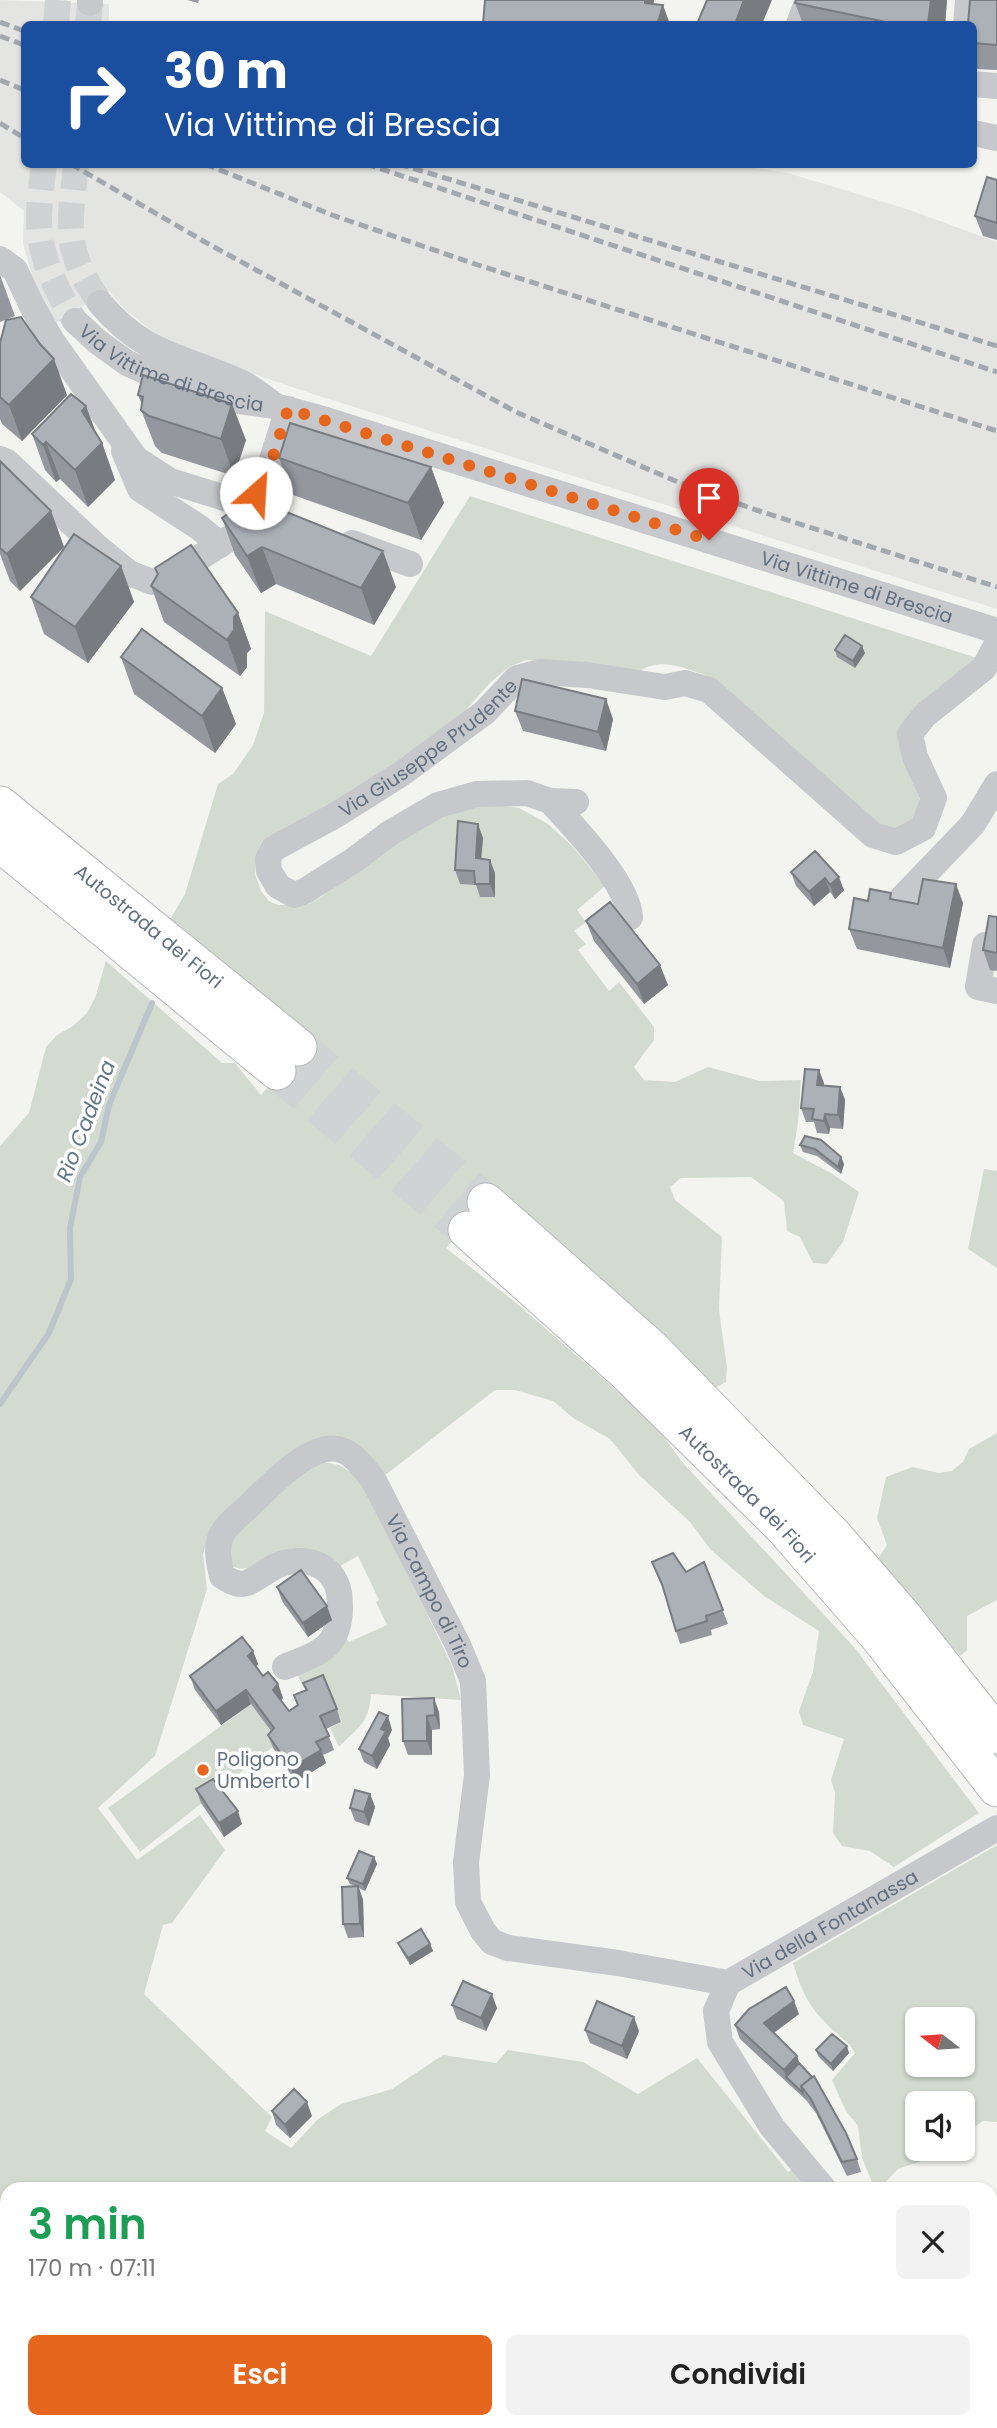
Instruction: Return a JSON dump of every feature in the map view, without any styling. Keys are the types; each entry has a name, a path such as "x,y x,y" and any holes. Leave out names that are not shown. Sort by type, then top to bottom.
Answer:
{"highway":[{"name":"Autostrada dei Fiori","path":"0,805 287,1059"},
{"name":"Autostrada dei Fiori","path":"0,843 249,1027"},
{"name":"Autostrada dei Fiori","path":"997,1735 903,1616 833,1535 650,1347 477,1216 629,1375 783,1527 880,1638 997,1788"}],"street":[{"path":"800,21 808,0"},
{"path":"966,21 968,0"},
{"path":"977,84 997,86"},
{"path":"977,134 997,138"},
{"path":"0,259 15,270 52,341 119,438 136,459 170,481 228,499 256,493 264,485 281,407"},
{"name":"Via Vittime di Brescia","path":"100,303 129,333 156,350 244,384 281,407"},
{"name":"Via Vittime di Brescia","path":"75,321 127,363 145,371 238,401 281,407 997,631"},
{"path":"119,438 140,489 200,528 219,545"},
{"path":"0,459 96,546 130,573 152,582 168,578 247,528 278,518 286,520"},
{"path":"323,532 411,564"},
{"name":"Via Giuseppe Prudente","path":"576,802 550,801 527,793 477,794 438,805 390,833 315,885 294,895 278,886 269,871 268,859 273,849 336,815 401,774 485,712 517,678 540,672 587,675 666,687 685,683 709,690 873,835 895,842 923,828 934,798 915,757 910,734 925,715 984,668 997,644"},
{"path":"901,899 973,824 997,784"},
{"path":"550,801 573,826 624,893 630,917"},
{"path":"985,945 978,987 997,991"},
{"name":"Via Campo di Tiro","path":"285,1667 322,1651 334,1637 341,1612 337,1581 324,1567 303,1559 278,1565 248,1583 231,1582 222,1576 218,1560 219,1542 227,1527 289,1470 316,1452 341,1450 363,1466 374,1481 458,1645 473,1681 477,1775 467,1862 468,1902 483,1931 492,1942 508,1948 618,1963 729,1983"},
{"name":"Via della Fontanassa","path":"818,2182 772,2127 720,2042 716,2011 729,1983 993,1831"}],"shaded area":[{"path":"0,0 109,4 109,21 21,21 21,168 756,168 788,173 907,209 997,242 997,609 319,396 175,348 125,310 109,291 54,324 32,276 23,243 24,211 0,192"},
{"path":"470,496 980,659 910,719 920,804 914,820 898,830 873,823 705,675 663,664 646,667 638,672 556,661 526,660 509,667 490,683 464,712 336,805 268,837 261,843 257,854 255,874 261,891 269,901 278,905 309,904 435,816 493,804 519,808 548,824 572,846 605,886 577,910 586,922 574,931 586,944 578,950 609,991 619,982 654,1027 654,1040 634,1067 644,1080 675,1082 708,1067 760,1081 801,1080 793,1153 831,1173 859,1192 843,1242 827,1264 813,1263 800,1237 787,1231 784,1201 751,1177 681,1178 670,1187 675,1200 722,1237 719,1310 727,1368 726,1382 713,1389 490,1193 446,1248 515,1302 654,1423 682,1462 854,1647 979,1813 894,1867 870,1851 842,1846 833,1833 835,1793 831,1780 844,1739 803,1725 799,1711 813,1672 819,1631 764,1596 711,1550 690,1522 639,1475 610,1439 573,1418 553,1401 515,1390 495,1390 384,1476 348,1440 210,1535 203,1554 207,1589 155,1756 98,1808 137,1860 200,1815 225,1850 172,1923 163,1925 144,1994 272,2117 265,2131 291,2148 317,2120 341,2104 392,2089 443,2055 496,2063 508,2050 583,2062 638,2094 697,2058 788,2172 794,2168 805,2182 0,2182 0,1146 29,1113 46,1047 57,1035 73,1026 87,1013 95,998 106,961 222,1063 235,1063 261,1095 310,1041 168,923 185,894 218,784 233,774 253,745 264,713 265,611 371,656"},
{"path":"984,1169 997,1171 997,1268 968,1249"},
{"path":"997,1433 997,1600 967,1616 967,1650 960,1656 878,1559 887,1545 877,1518 886,1477 912,1467 939,1473 952,1471 963,1462 969,1449"},
{"path":"323,1462 339,1465 354,1474 376,1507 452,1666 461,1700 371,1694 365,1719 339,1747 330,1728 342,1722 327,1686 307,1694 295,1670 344,1635 349,1642 387,1625 376,1602 379,1600 358,1556 335,1569 318,1554 304,1548 292,1549 258,1566 245,1569 231,1566 229,1536 309,1466"},
{"name":"Poligono Umberto I","path":"251,1704 279,1742 140,1852 108,1808"},
{"path":"997,1845 997,2122 983,2121 975,2127 975,2091 905,2091 905,2161 921,2161 898,2169 886,2182 872,2182 862,2158 858,2126 846,2111 832,2080 855,2053 808,2001 793,1963"}],"building":[{"path":"485,0 645,0 645,3 663,5 658,21 483,21"},
{"path":"707,0 744,0 736,21 698,21"},
{"path":"796,0 931,0 928,21 881,21 795,3"},
{"path":"970,0 997,0 997,45 977,43 977,21 968,21"},
{"path":"987,177 997,180 997,223 975,216"},
{"path":"21,317 54,359 9,405 0,397 0,343 6,320"},
{"path":"143,375 232,404 221,439 149,416 141,410 143,397 138,395"},
{"path":"71,394 86,406 82,411 102,443 75,470 46,442 43,445 32,434"},
{"path":"290,423 431,467 408,503 279,458"},
{"path":"0,461 51,511 7,554 0,548"},
{"path":"252,498 383,551 361,588 262,547 247,556 222,518"},
{"path":"74,534 121,566 75,627 31,597"},
{"path":"191,545 238,613 234,617 234,630 227,640 151,586 158,574 155,568"},
{"path":"142,629 222,688 202,716 121,657"},
{"path":"845,635 862,646 853,661 835,650"},
{"path":"522,679 606,699 598,732 515,711"},
{"path":"458,821 478,824 476,858 490,860 490,884 475,884 474,871 455,870"},
{"path":"815,851 839,877 830,885 825,878 809,892 791,872"},
{"path":"923,879 956,884 943,948 849,929 854,898 868,901 870,889 891,893 890,899 918,904"},
{"path":"610,902 660,965 637,984 586,921"},
{"path":"989,916 997,917 997,953 983,950"},
{"path":"805,1069 819,1070 817,1085 840,1087 838,1115 825,1114 824,1121 812,1119 814,1109 801,1108"},
{"path":"805,1136 821,1140 841,1157 838,1167 815,1149 800,1145"},
{"path":"673,1553 686,1572 704,1562 723,1610 706,1616 707,1621 676,1631 662,1584 652,1562"},
{"path":"301,1570 327,1606 303,1623 277,1587"},
{"path":"242,1637 253,1651 248,1656 263,1676 268,1672 278,1684 273,1690 289,1711 298,1705 294,1695 307,1690 303,1683 323,1675 337,1709 320,1716 329,1736 316,1742 321,1750 291,1768 268,1735 274,1728 246,1690 216,1711 190,1676"},
{"path":"434,1698 435,1715 427,1716 427,1741 403,1741 402,1699"},
{"path":"379,1712 388,1716 381,1729 386,1731 372,1756 359,1749"},
{"path":"213,1779 238,1811 219,1823 196,1789"},
{"path":"355,1790 370,1794 364,1812 350,1808"},
{"path":"359,1851 374,1857 363,1884 347,1878"},
{"path":"358,1886 360,1924 343,1924 342,1887"},
{"path":"421,1929 430,1944 408,1958 398,1943"},
{"path":"463,1981 492,1994 481,2018 452,2005"},
{"path":"786,1987 794,2001 764,2023 797,2056 784,2070 735,2025 749,2009"},
{"path":"597,2001 634,2017 622,2046 585,2030"},
{"path":"832,2034 847,2046 831,2064 816,2050"},
{"path":"799,2063 812,2077 801,2086 803,2093 786,2077"},
{"path":"814,2076 846,2133 857,2159 842,2162 811,2099 801,2086"},
{"path":"294,2089 307,2102 285,2125 272,2111"}],"waterway":[{"name":"Rio Cadeina","path":"0,1404 49,1333 71,1279 70,1228 80,1177 101,1142 109,1105 152,1003"}],"tunnel":[{"path":"56,21 58,0"},
{"path":"88,21 90,3"},
{"path":"44,168 39,212 42,246 55,285 75,321"},
{"path":"76,168 72,243 82,273 100,303"},
{"path":"298,1047 486,1202"},
{"path":"277,1071 467,1230"}],"railway":[{"path":"0,22 21,30"},
{"path":"0,36 21,44"},
{"path":"0,80 21,89"},
{"path":"0,123 21,136"},
{"path":"78,168 205,242 516,412 673,480 756,510 997,587"},
{"path":"215,168 332,215 478,265 997,431"},
{"path":"378,168 997,372"},
{"path":"412,168 997,346"}],"place":[{"name":"Poligono Umberto I","path":"203,1770"}],"route":[{"path":"256,493 264,485 288,409 709,540"}]}
